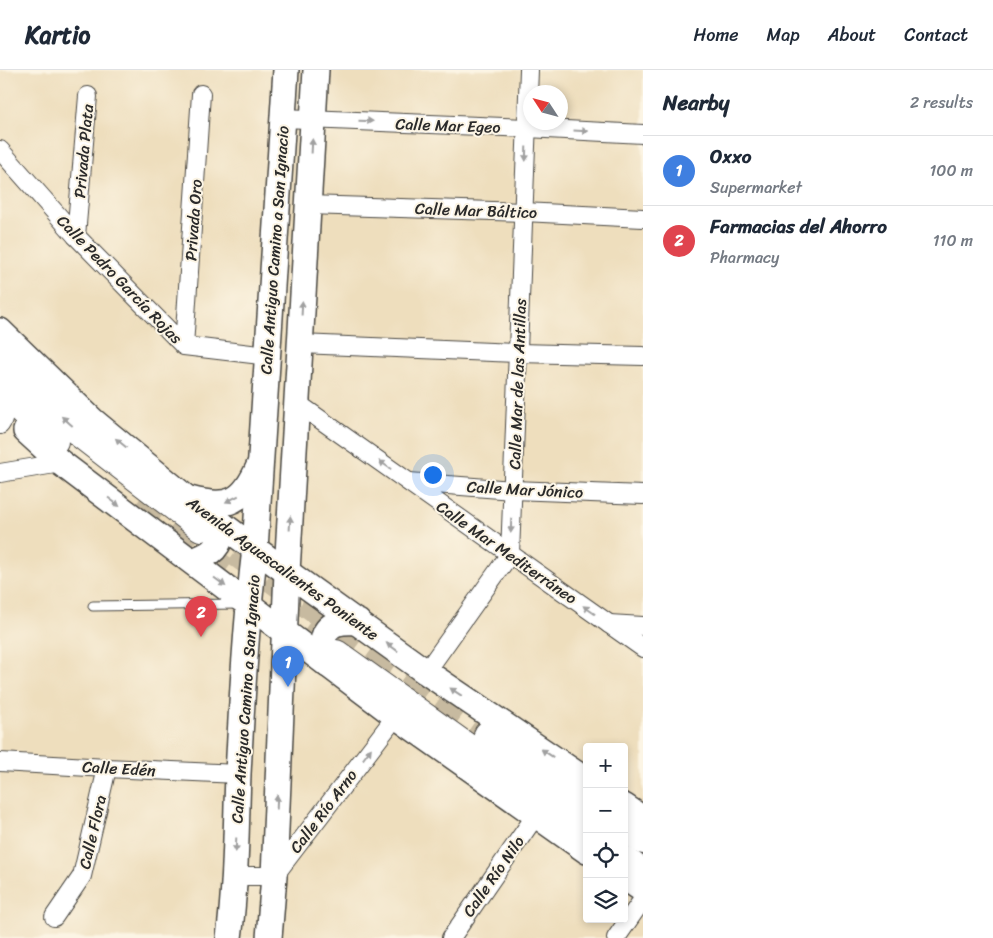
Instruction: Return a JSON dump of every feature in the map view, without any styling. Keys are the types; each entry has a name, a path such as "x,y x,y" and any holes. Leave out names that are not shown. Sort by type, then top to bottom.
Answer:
{"main road":[{"name":"Calle Antiguo Camino a San Ignacio","path":"229,938 235,876 238,774 248,604 255,549 286,70"},
{"name":"Calle Antiguo Camino a San Ignacio","path":"269,938 274,876 287,572 316,70"},
{"name":"Avenida Aguascalientes Poniente","path":"0,331 93,421 185,498 212,526"},
{"name":"Avenida Aguascalientes Poniente","path":"0,360 82,435 212,526 255,549 426,672 583,778"},
{"path":"0,408 192,561 284,631 332,660 583,830"},
{"path":"185,498 208,504 233,501 245,492 261,462"},
{"path":"192,561 213,551 220,542 212,526"},
{"path":"358,622 344,621 336,623 328,630 323,639 324,648 332,660 396,716 583,848"},
{"path":"488,735 583,799"},
{"path":"628,809 643,819"},
{"path":"628,830 643,840"},
{"path":"628,863 643,873"},
{"path":"625,878 643,890"}],"street":[{"name":"Calle Mar de las Antillas","path":"528,85 529,70"},
{"name":"Privada Oro","path":"184,346 201,94"},
{"name":"Privada Plata","path":"76,236 88,96"},
{"name":"Calle Mar Egeo","path":"283,118 523,128"},
{"name":"Calle Mar de las Antillas","path":"510,554 527,130"},
{"name":"Calle Mar Egeo","path":"566,130 643,134"},
{"name":"Calle Pedro García Rojas","path":"0,150 76,236 184,346 268,356"},
{"name":"Calle Mar Báltico","path":"308,205 643,218"},
{"path":"300,344 643,356"},
{"name":"Calle Mar Mediterráneo","path":"297,403 643,648"},
{"path":"0,473 57,452"},
{"name":"Calle Mar Jónico","path":"408,482 513,490 643,495"},
{"path":"426,672 510,554"},
{"path":"609,624 643,626"},
{"name":"Calle Río Arno","path":"274,876 396,716"},
{"name":"Calle Edén","path":"0,762 238,774"},
{"name":"Calle Flora","path":"54,917 82,876 107,768"},
{"name":"Calle Río Nilo","path":"450,938 536,815"},
{"path":"235,876 274,876"},
{"path":"616,938 643,899"}],"lane":[{"path":"93,606 248,604"}],"tunnel":[{"path":"136,504 336,654"},
{"path":"201,527 488,735"}],"place":[{"name":"Farmacias del Ahorro","path":"201,637"},
{"name":"Oxxo","path":"288,687"}]}
